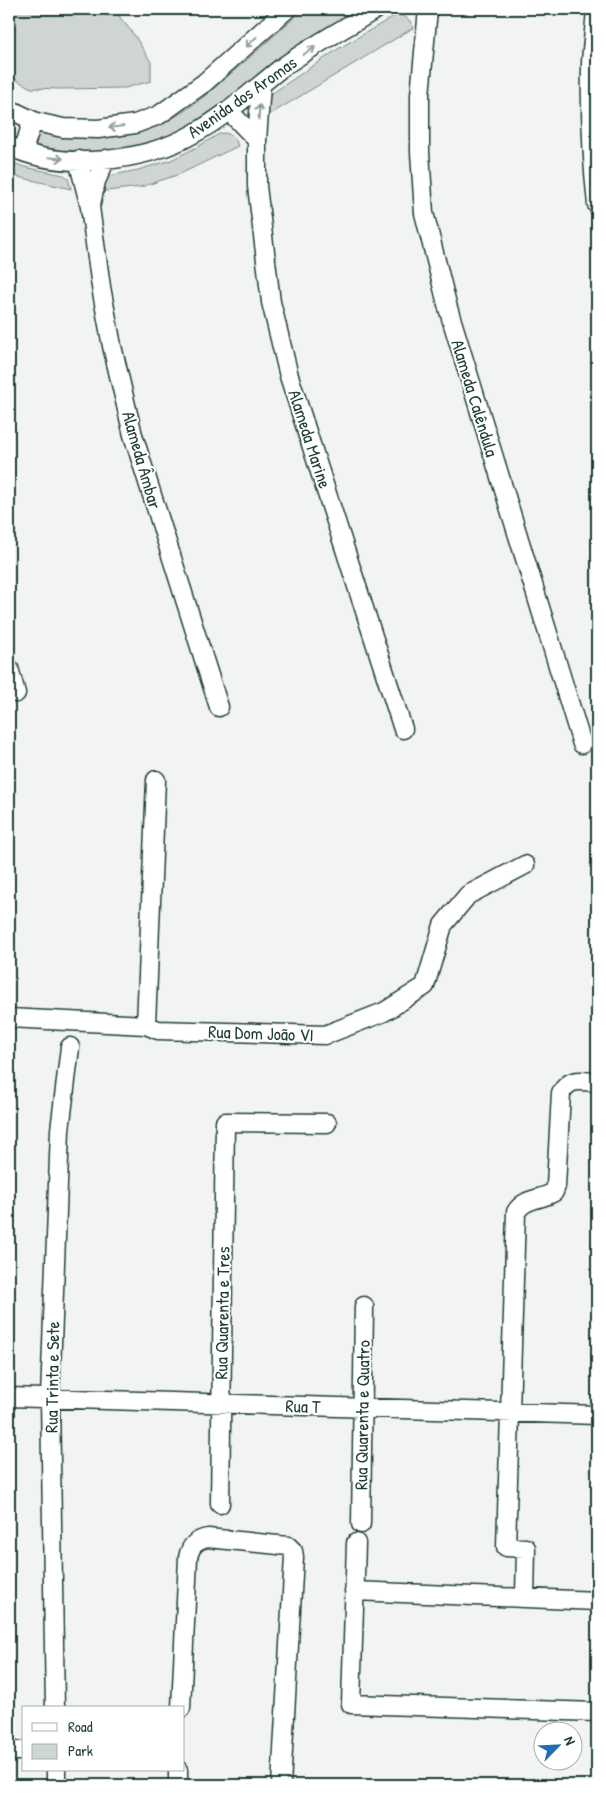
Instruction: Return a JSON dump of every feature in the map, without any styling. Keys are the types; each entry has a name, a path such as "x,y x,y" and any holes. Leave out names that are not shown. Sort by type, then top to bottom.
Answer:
{"street":[{"name":"Avenida dos Aromas","path":"9,111 36,122 63,128 98,129 134,124 160,115 204,83 286,9"},
{"name":"Avenida dos Aromas","path":"16,149 41,157 78,160 129,157 159,149 195,134 229,111 281,68 376,9"},
{"name":"Alameda Calêndula","path":"415,9 420,21 424,44"},
{"name":"Alameda Calêndula","path":"428,9 420,95 420,152 424,213 448,308 582,744"},
{"path":"596,19 592,164 597,205"},
{"name":"Alameda Marine","path":"261,84 257,140 257,186 272,302 290,376 403,729"},
{"path":"229,111 257,140"},
{"path":"16,149 36,122"},
{"name":"Alameda Âmbar","path":"90,207 96,180 106,159"},
{"name":"Alameda Âmbar","path":"78,160 90,207 101,287 112,346 134,435 219,707"},
{"path":"9,668 16,692"},
{"path":"152,1028 156,780"},
{"name":"Rua Dom João VI","path":"9,1018 152,1028 325,1035 384,1012 425,986 443,925 468,895 525,865"},
{"name":"Rua Trinta e Sete","path":"55,1706 50,1398 60,1130 70,1047"},
{"path":"525,1598 526,1548 506,1547 516,1212 519,1206 525,1202 554,1192 556,1186 561,1093 565,1085 574,1081 597,1082"},
{"name":"Rua Quarenta e Tres","path":"220,1504 225,1122 327,1123"},
{"name":"Rua Quarenta e Quatro","path":"361,1524 364,1306"},
{"name":"Rua T","path":"9,1397 597,1415"},
{"path":"181,1706 188,1558 192,1546 196,1542 208,1538 288,1546 294,1554 281,1785"},
{"path":"356,1543 351,1704 597,1712"},
{"path":"354,1591 597,1601"},
{"path":"9,1751 22,1751"},
{"path":"56,1772 56,1785"},
{"path":"178,1772 178,1785"}],"green space":[{"path":"9,9 117,9 119,16 135,36 151,62 151,81 125,88 31,88 9,76"},
{"path":"304,9 362,9 256,77 216,109 183,131 145,147 77,155 35,147 33,144 37,133 41,132 98,138 132,134 161,124 200,100"},
{"path":"396,15 404,16 410,21 413,28 264,118 267,99 271,94 338,49"},
{"path":"224,133 233,137 238,146 180,174 141,187 98,192 103,177 138,170 171,160"},
{"path":"9,161 24,167 64,175 68,178 71,189 9,175"}]}
